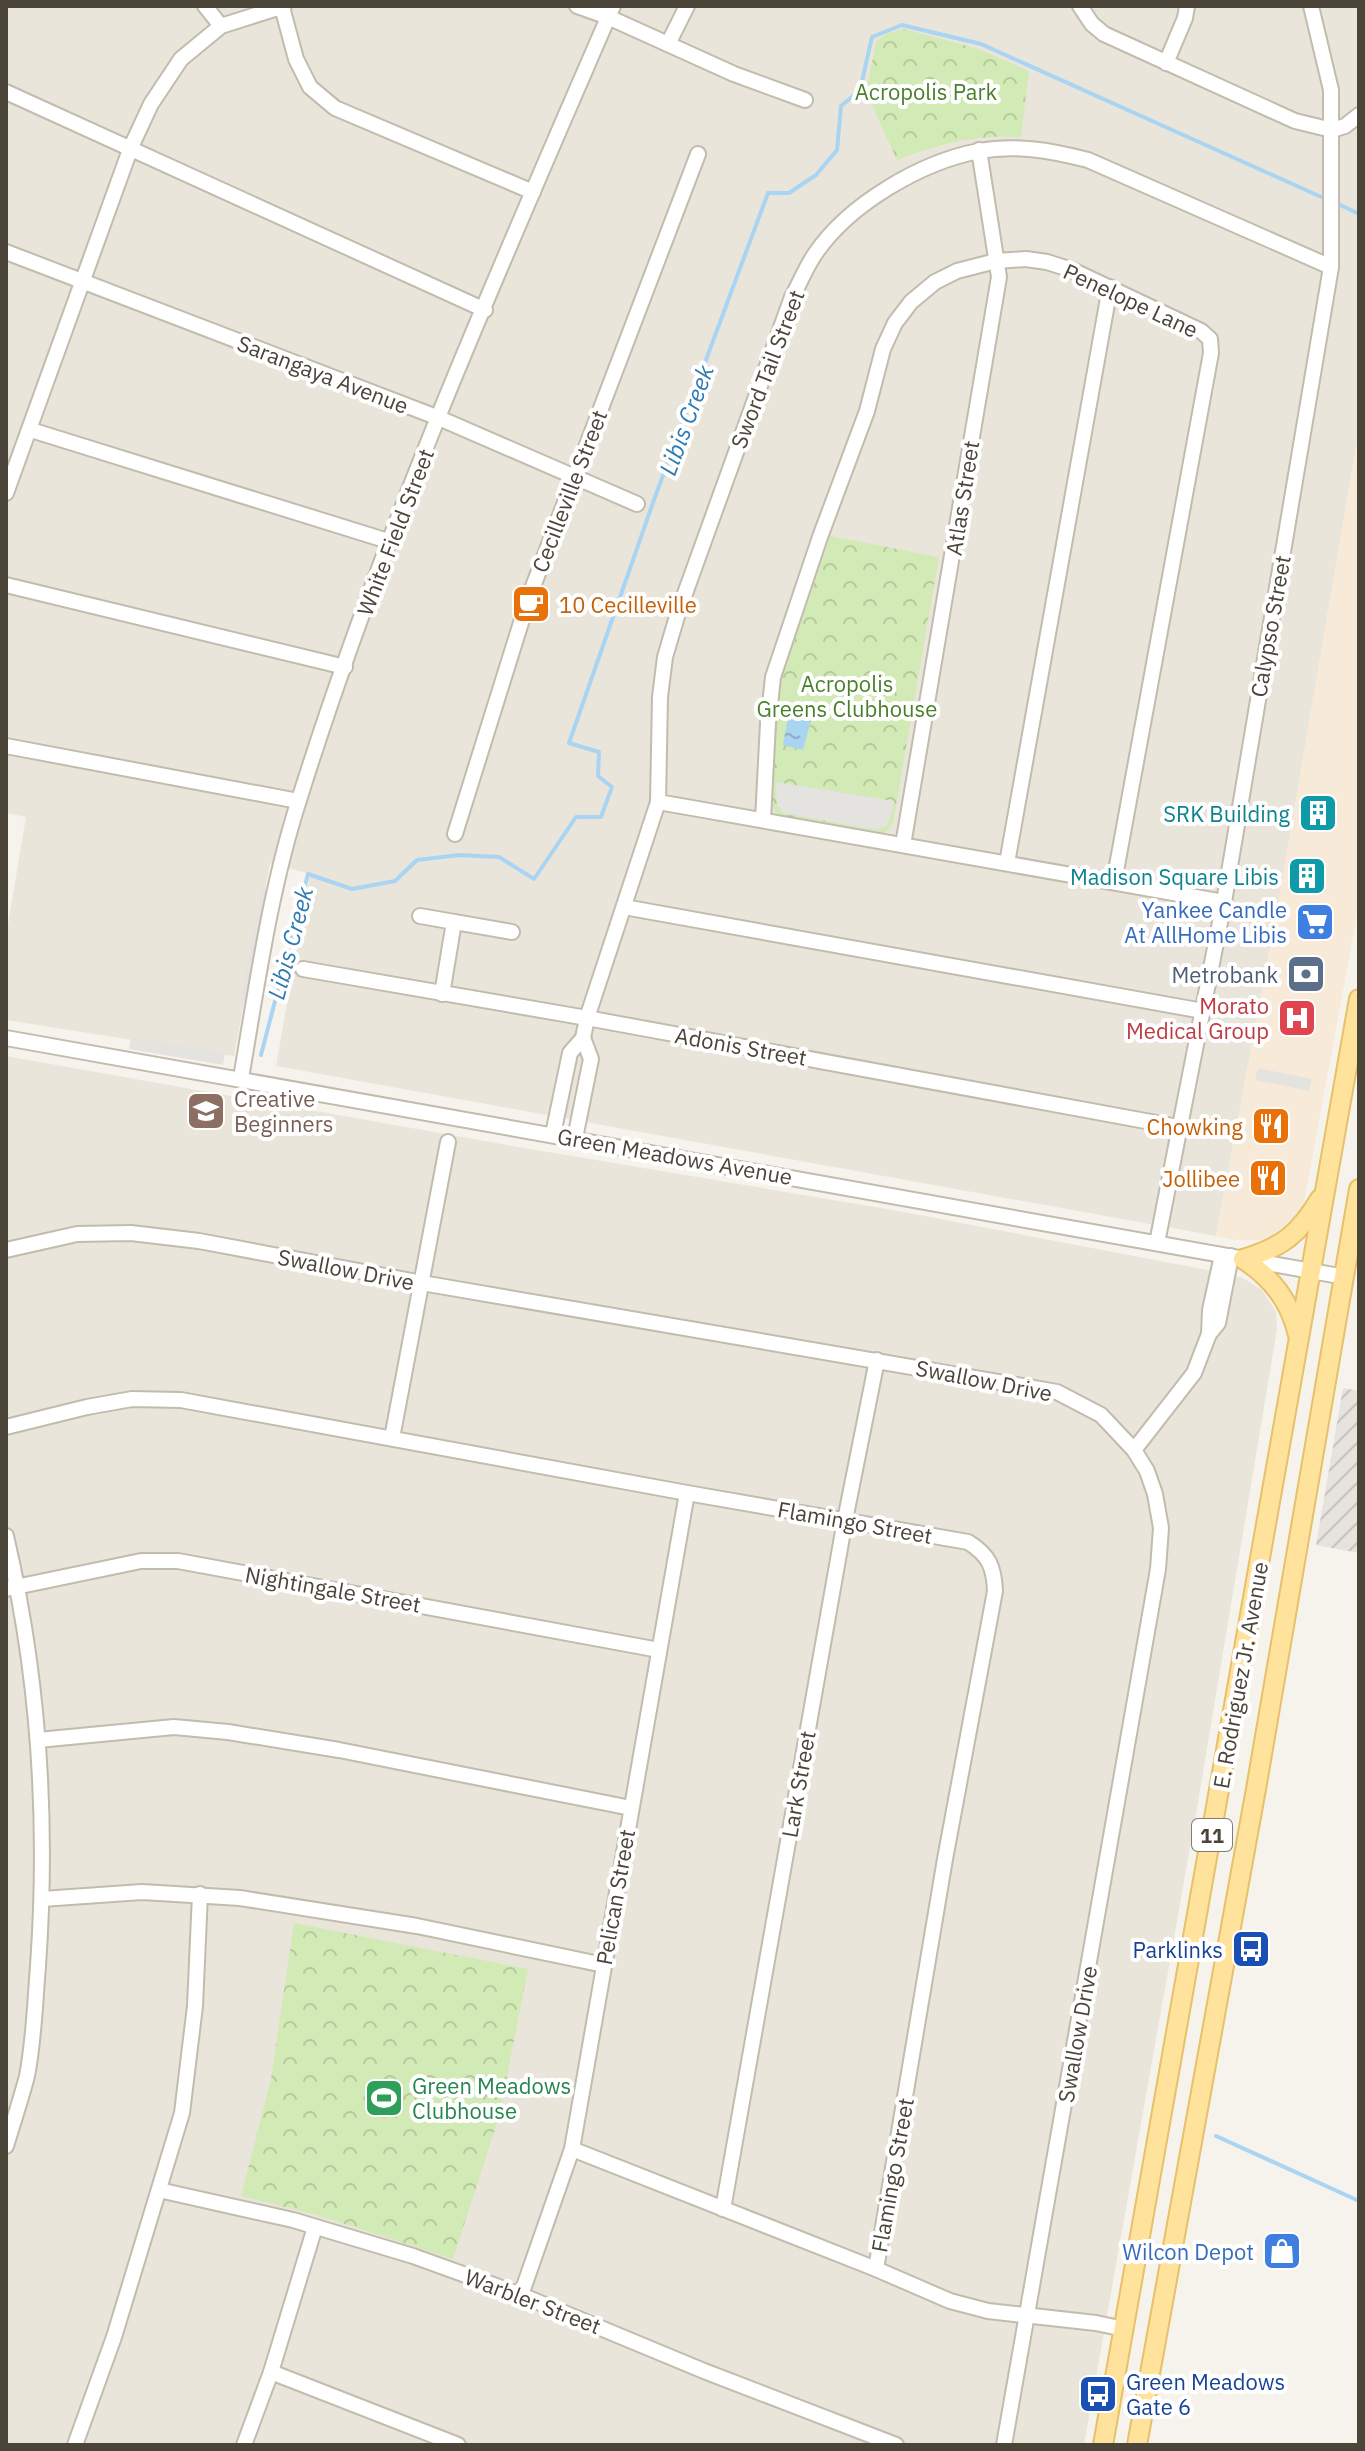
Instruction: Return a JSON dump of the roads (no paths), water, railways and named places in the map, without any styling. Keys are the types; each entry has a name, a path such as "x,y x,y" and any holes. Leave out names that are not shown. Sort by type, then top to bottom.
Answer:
{"main road":[{"name":"E. Rodriguez Jr. Avenue","path":"1103,2445 1359,999"},
{"path":"1232,1257 1277,1246 1292,1237 1305,1225 1326,1189"},
{"name":"E. Rodriguez Jr. Avenue","path":"1137,2445 1358,1200"},
{"path":"1232,1257 1275,1285 1291,1311 1299,1340"},
{"path":"1243,1659 1276,1666"}],"street":[{"path":"205,6 221,26"},
{"path":"6,493 131,147 151,104 181,59 221,26 283,6 296,59 310,87 335,108 533,192"},
{"path":"577,6 610,12 668,44 734,74 805,100"},
{"path":"668,44 687,6"},
{"path":"1080,6 1092,24 1104,34 1295,121 1345,128 1359,115"},
{"path":"1166,63 1187,6"},
{"name":"Calypso Street","path":"1157,1243 1224,902 1331,267 1330,193 1345,128 1331,90 1311,6"},
{"name":"White Field Street","path":"241,1078 281,865 298,801 388,541 610,12"},
{"path":"6,92 485,310"},
{"name":"Sword Tail Street","path":"553,1134 570,1053 583,1038 658,802 660,697 665,657 678,613 792,297 816,253 850,216 892,185 933,164 979,150 1014,148 1048,150 1088,160 1331,267"},
{"name":"Atlas Street","path":"903,845 999,277 979,150"},
{"name":"Cecilleville Street","path":"455,834 499,685 698,154"},
{"name":"Sarangaya Avenue","path":"6,252 439,418 637,504"},
{"name":"Penelope Lane","path":"763,820 773,677 867,411 883,349 895,323 911,302 935,282 957,271 996,261 1047,262 1110,287 1201,331 1210,339 1211,353 1114,882"},
{"path":"1007,863 1110,287"},
{"path":"31,430 388,541"},
{"path":"6,585 345,667"},
{"path":"6,746 298,801"},
{"path":"658,802 1224,902"},
{"path":"624,907 1203,1011"},
{"path":"420,916 512,932"},
{"path":"442,994 454,922"},
{"name":"Adonis Street","path":"303,969 1178,1127"},
{"name":"Green Meadows Avenue","path":"6,1038 1345,1277"},
{"name":"Sword Tail Street","path":"575,1138 591,1059 583,1038"},
{"path":"392,1438 448,1142"},
{"name":"Swallow Drive","path":"6,1250 77,1234 131,1233 199,1241 422,1283 877,1360 1057,1392 1101,1415 1134,1450 1155,1494 1161,1528 1158,1569 1004,2445"},
{"path":"1134,1450 1194,1373 1209,1334 1218,1323 1232,1257"},
{"name":"Lark Street","path":"723,2209 845,1520 877,1360"},
{"name":"Flamingo Street","path":"6,1427 132,1399 181,1400 968,1542 985,1552 994,1571 995,1591 945,1859 876,2269"},
{"name":"Pelican Street","path":"521,2295 572,2149 687,1493"},
{"path":"6,1536 38,1740 42,1899 27,2075 6,2146"},
{"name":"Nightingale Street","path":"12,1588 141,1561 178,1561 659,1650"},
{"path":"38,1740 174,1727 228,1732 339,1750 631,1808"},
{"path":"42,1899 142,1892 200,1894 417,1926 604,1965"},
{"path":"75,2445 114,2337 182,2113 195,2006 200,1894"},
{"path":"572,2149 950,2301 1025,2317 1096,2323 1124,2329"},
{"name":"Warbler Street","path":"159,2190 315,2227 413,2256 521,2295 704,2371 896,2445"},
{"path":"244,2445 271,2372 315,2227"},
{"path":"271,2372 458,2445"}],"water":[{"path":"790,707 813,712 803,750 783,745"}],"waterway":[{"name":"Libis Creek","path":"261,1055 308,874 352,889 395,881 417,860 459,855 499,857 534,879 576,817 601,817 612,787 598,776 599,752 569,743 655,497 768,193 789,193 816,175 837,150 841,106 860,90 872,37 902,25 981,44 1328,200"},
{"name":"Libis Creek","path":"1336,203 1359,214"},
{"path":"1216,2136 1359,2201"}],"place":[{"name":"10 Cecilleville","path":"531,604"},
{"name":"SRK Building","path":"1318,813"},
{"name":"Madison Square Libis","path":"1307,876"},
{"name":"Yankee Candle At AllHome Libis","path":"1315,922"},
{"name":"Metrobank","path":"1306,974"},
{"name":"Morato Medical Group","path":"1297,1018"},
{"name":"Creative Beginners","path":"206,1111"},
{"name":"Chowking","path":"1271,1126"},
{"name":"Jollibee","path":"1268,1178"},
{"name":"Parklinks","path":"1251,1949"},
{"name":"Green Meadows Clubhouse","path":"384,2098"},
{"name":"Wilcon Depot","path":"1282,2251"},
{"name":"Green Meadows Gate 6","path":"1098,2394"}],"park label":[{"name":"Acropolis Park","path":"926,91"},
{"name":"Acropolis Greens Clubhouse","path":"847,696"}]}
